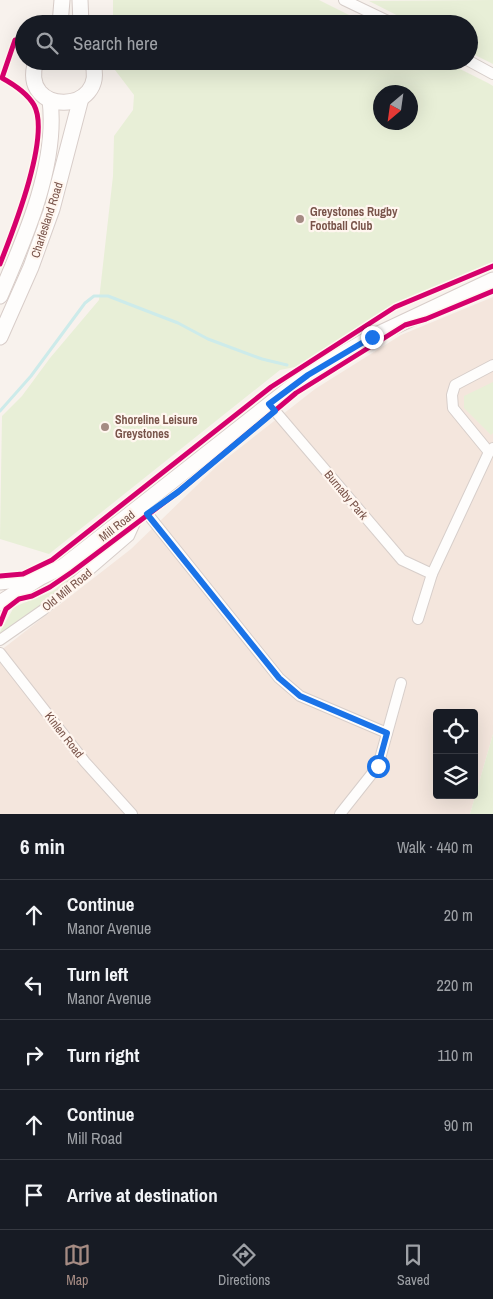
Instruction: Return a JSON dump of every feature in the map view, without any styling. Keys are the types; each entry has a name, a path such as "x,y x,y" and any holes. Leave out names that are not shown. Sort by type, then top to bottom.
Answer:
{"main road":[{"path":"61,15 62,0"},
{"path":"80,0 80,15"},
{"path":"35,70 34,82 43,95 50,100 64,103 81,98"},
{"name":"Charlesland Road","path":"0,337 31,267 52,209 81,98 87,93 93,80 92,70"},
{"name":"Charlesland Road","path":"0,296 29,225 46,165 52,136 50,100"},
{"name":"Mill Road","path":"0,603 41,577 64,566 142,507 269,404 308,375 372,337 493,280"},
{"name":"Mill Road","path":"0,582 41,577"}],"street":[{"path":"344,0 375,15"},
{"path":"478,66 493,74"},
{"path":"418,619 432,574 491,450 453,408 452,395 455,385 493,365"},
{"name":"Burnaby Park","path":"269,404 402,560 432,574"},
{"path":"142,507 279,678 300,696 387,733"},
{"name":"Old Mill Road","path":"0,640 43,610 129,536 142,507"},
{"name":"Kinlen Road","path":"0,653 85,762 132,814"},
{"path":"340,814 378,766 401,683"}],"shaded area":[{"path":"493,297 493,734 478,786 478,709 433,709 433,799 474,799 470,814 0,814 0,651 131,549 218,465 315,389 401,335"}],"green space":[{"path":"113,0 319,0 349,15 113,15"},
{"path":"493,0 493,64 478,56 478,15 396,15 369,1"},
{"name":"Greystones Rugby Football Club","path":"115,70 462,70 493,86 493,262 392,305 300,366 280,370 49,554 0,539 2,416 22,396 50,358 99,300 113,176 114,136 133,110 134,95"},
{"path":"493,382 493,433 491,435 464,408 464,396"},
{"path":"115,540 117,542 93,566 0,637 0,632 14,607 53,591"},
{"path":"493,734 493,814 470,814 474,799 478,799 478,786"}],"waterway":[{"path":"0,411 31,376 85,303 94,296 108,296 178,323 208,339 262,359 287,365"}],"cycle path":[{"path":"0,264 28,184 38,138 38,119 34,105 24,93 2,78 15,40"},
{"path":"0,576 23,574 52,560 271,387 395,307 493,266"},
{"path":"0,624 6,609 19,599 32,596 50,587 72,572 178,492 296,393 405,325 426,319 493,291"}],"place":[{"name":"Greystones Rugby Football Club","path":"300,219"},
{"name":"Shoreline Leisure Greystones","path":"105,427"}],"route":[{"path":"372,337 308,375 269,404 275,411 178,492 147,514 279,678 300,696 387,733 378,766"}]}
